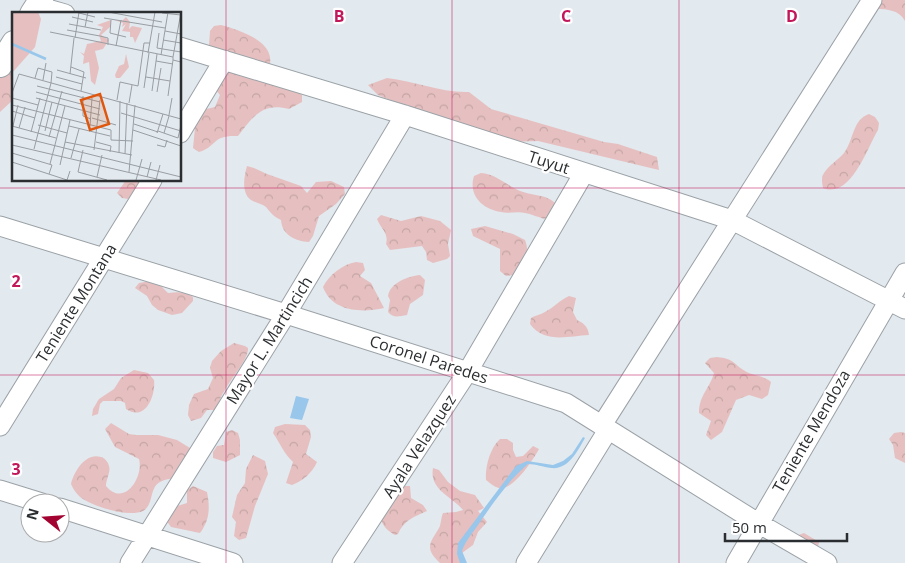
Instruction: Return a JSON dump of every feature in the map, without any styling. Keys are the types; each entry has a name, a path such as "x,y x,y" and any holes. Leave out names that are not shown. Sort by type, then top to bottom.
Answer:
{"street":[{"path":"526,563 605,427 732,220 872,0"},
{"path":"37,6 57,12"},
{"path":"0,65 12,46"},
{"name":"Tuyut","path":"181,48 405,115 732,220 905,309"},
{"path":"181,131 224,60"},
{"name":"Mayor L. Martincich","path":"130,563 286,314 405,115"},
{"name":"Ayala Velazquez","path":"342,563 468,371 584,173"},
{"name":"Teniente Montana","path":"0,426 151,181"},
{"name":"Coronel Paredes","path":"0,226 566,403 758,523 827,563"},
{"name":"Teniente Mendoza","path":"736,563 888,300 905,274"},
{"path":"0,490 20,496"},
{"path":"70,511 233,563"}],"green space":[{"path":"879,0 905,0 905,21 896,12 877,9"},
{"path":"221,25 245,33 261,42 270,56 270,64 262,82 290,86 302,95 302,102 289,109 280,107 265,109 248,123 238,136 223,137 199,152 193,148 195,128 191,122 202,110 215,107 220,95 215,89 212,52 209,45 210,31 214,26"},
{"path":"0,54 12,58 12,101 0,112"},
{"path":"387,78 448,91 469,92 491,109 604,142 618,144 657,157 659,170 538,141 510,142 390,100 378,95 368,85"},
{"path":"869,114 875,117 879,123 878,130 857,170 842,186 833,189 823,188 822,178 824,173 844,153 859,121"},
{"path":"247,166 301,186 307,193 316,182 331,181 344,187 345,194 336,204 319,216 313,236 309,242 294,239 284,230 281,220 274,216 266,207 248,197 244,184"},
{"path":"481,173 496,178 525,193 548,198 556,204 550,216 544,219 525,213 504,213 488,208 478,200 473,189 474,176"},
{"path":"125,181 142,181 138,189 128,199 122,198 117,193"},
{"path":"381,215 401,221 421,216 440,221 451,230 448,244 450,256 447,259 433,263 427,260 426,252 422,246 390,250 386,244 386,234 377,219"},
{"path":"485,226 513,234 525,240 527,250 525,259 513,275 506,276 500,271 500,249 473,236 471,229"},
{"path":"356,262 363,263 365,270 360,276 371,283 384,308 375,310 349,309 333,302 327,295 323,287 329,278 341,268"},
{"path":"420,275 425,280 423,295 410,304 407,315 392,316 388,312 389,291 405,279"},
{"path":"157,282 168,293 181,292 190,295 193,297 193,301 182,313 172,315 158,310 152,305 147,296 135,288 139,283"},
{"path":"569,296 576,298 573,312 577,320 587,328 589,335 550,337 536,330 530,324 531,318"},
{"path":"234,343 248,348 246,358 222,394 217,408 207,410 201,418 191,421 188,415 189,405 194,394 208,389 213,378 210,368 212,361 221,351"},
{"path":"717,357 730,360 745,371 771,382 768,395 762,399 749,395 736,400 722,432 711,440 706,435 711,421 699,413 699,407 714,373 705,363 710,358"},
{"path":"134,370 148,373 154,380 151,400 144,410 133,412 126,409 125,403 121,401 103,401 100,404 98,414 92,416 93,409 99,399 114,389 121,378"},
{"path":"111,423 129,434 158,435 177,440 190,448 189,455 175,478 164,480 154,488 149,505 143,511 136,513 120,512 93,504 80,497 71,484 78,468 90,457 96,456 105,459 108,463 109,471 106,486 113,492 119,494 126,492 136,481 140,466 139,459 115,447 105,429"},
{"path":"285,424 305,425 310,430 311,437 306,454 317,462 307,476 292,485 286,483 293,462 273,433 275,427"},
{"path":"232,430 238,433 240,455 226,462 213,458 213,452 217,446 224,445 226,432"},
{"path":"894,433 905,433 905,463 895,458 893,445 889,439"},
{"path":"500,439 507,439 513,443 516,457 523,456 533,446 539,449 519,477 504,488 499,488 486,480 489,458 493,447"},
{"path":"253,455 265,461 268,474 255,506 246,538 239,540 234,536 236,522 232,517 237,495 245,483 246,469"},
{"path":"433,468 439,470 448,482 460,491 475,495 484,508 478,511 487,522 478,532 473,545 462,553 460,563 440,563 430,549 431,542 440,527 443,513 463,510 442,492 434,482"},
{"path":"193,486 207,492 208,498 207,518 200,533 171,527 163,516 174,507 187,503 187,490"},
{"path":"403,486 410,486 411,498 423,505 427,511 410,520 395,535 386,528 381,518"},
{"path":"804,533 819,542 817,552 805,558 795,556 789,551 796,536"}],"water":[{"path":"296,396 309,399 302,420 290,418"},
{"path":"583,437 585,438 568,463 557,468 528,464 507,485 467,540 462,551 467,563 460,563 457,554 458,543 516,466 527,461 553,465 563,461 572,454"}]}
